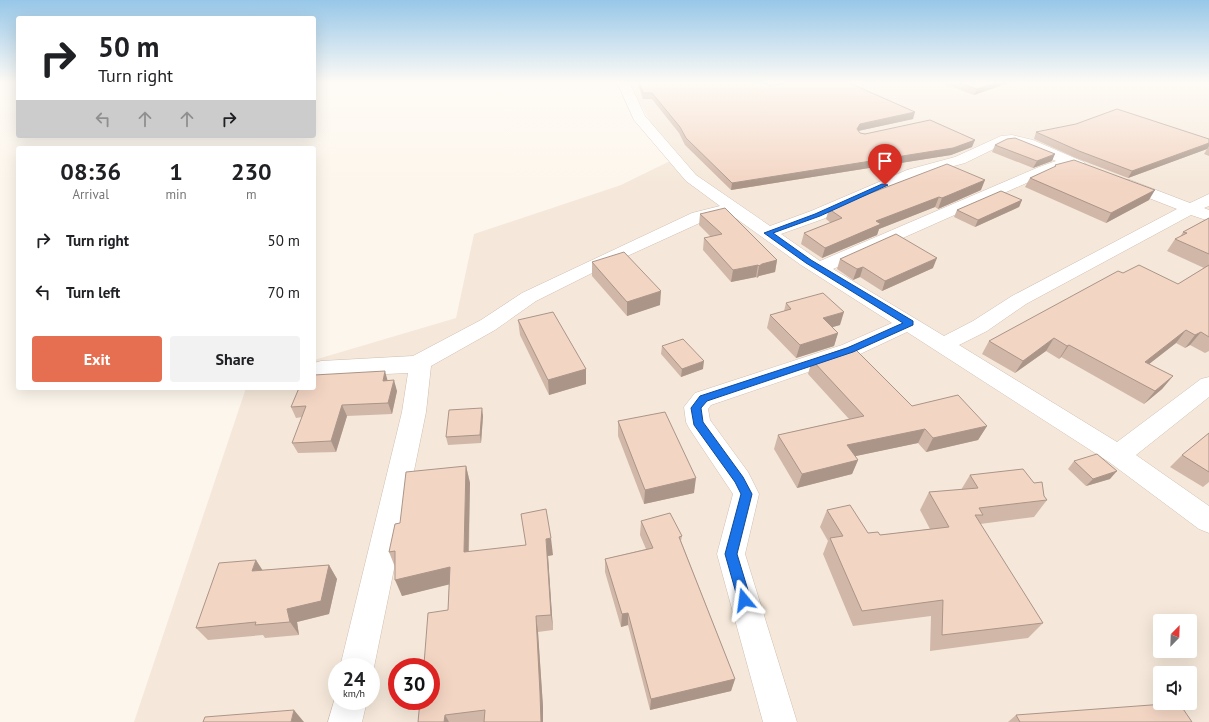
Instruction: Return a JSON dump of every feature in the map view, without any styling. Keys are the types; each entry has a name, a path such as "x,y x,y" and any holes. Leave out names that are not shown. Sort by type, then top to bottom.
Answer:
{"street":[{"path":"638,116 691,178 768,233 819,268 910,323 1118,455 1209,521"},
{"path":"768,233 817,215 912,173 960,160 980,143 1012,139 1028,143 1091,170"},
{"path":"819,268 1044,170 1070,162"},
{"path":"1113,178 1209,216"},
{"path":"943,345 980,326 1019,300 1209,199"},
{"path":"321,369 408,365 420,362 488,325 529,297 599,262 698,217 734,208"},
{"path":"780,722 731,554 746,494 739,480 698,422 696,408 703,398 850,350 910,323"},
{"path":"359,658 414,412 420,362"},
{"path":"1118,455 1209,384"},
{"path":"345,722 348,710"}],"shaded area":[{"path":"647,116 1209,116 1209,722 134,722 245,390 316,390 316,359 456,318 474,234 621,185 672,160"}],"building":[{"path":"671,116 898,116 860,124 857,129 860,133 865,134 930,120 975,140 953,148 732,183 686,138 680,127"},
{"path":"1099,116 1138,116 1209,139 1209,143 1132,171 1079,151 1036,132 1076,124"},
{"path":"1015,138 1055,154 1037,161 995,145 1007,139"},
{"path":"1074,160 1155,190 1111,213 1030,178 1056,166 1055,165"},
{"path":"947,164 985,180 942,198 939,197 876,221 881,224 825,248 804,233 842,218 829,209"},
{"path":"1001,191 1022,200 978,220 957,210"},
{"path":"725,208 777,260 759,266 733,270 704,238 722,234 700,214"},
{"path":"1209,218 1209,254 1175,239 1187,233 1183,232"},
{"path":"896,234 937,258 885,281 863,267 857,269 840,259"},
{"path":"624,252 661,291 627,302 592,262"},
{"path":"1139,265 1178,284 1209,265 1209,337 1201,332 1195,335 1186,330 1145,362 1173,376 1155,391 1054,338 1023,361 989,341 1118,271 1123,273"},
{"path":"823,293 844,312 823,318 838,333 800,345 770,315 791,309 786,303"},
{"path":"553,312 586,369 548,380 518,320"},
{"path":"683,339 704,361 682,369 662,346"},
{"path":"852,346 912,406 958,395 987,426 933,438 925,429 847,445 858,460 802,474 778,435 864,416 812,360"},
{"path":"385,371 383,381 394,380 388,403 342,405 331,441 292,443 306,406 291,407 298,390 316,390 316,375"},
{"path":"482,408 480,435 446,437 449,410"},
{"path":"665,412 696,478 645,490 618,421"},
{"path":"1209,433 1209,472 1182,455"},
{"path":"1097,454 1117,471 1093,479 1074,461"},
{"path":"466,466 464,552 526,545 521,514 546,509 551,538 546,539 551,615 536,616 541,722 484,722 485,710 445,715 444,722 418,722 419,710 440,710 440,658 424,658 428,613 448,610 450,567 395,580 395,551 389,552 395,524 400,523 406,472"},
{"path":"1023,469 1034,483 1042,482 1044,496 1047,500 979,508 983,515 975,515 1043,623 942,635 943,600 862,611 830,538 843,536 827,510 850,505 868,533 878,532 880,535 949,527 929,492 978,488 970,475"},
{"path":"670,513 682,536 679,537 735,679 651,699 628,613 622,614 605,559 653,548 641,521"},
{"path":"256,560 252,571 329,565 321,601 287,609 290,622 255,625 256,622 196,628 219,563"},
{"path":"1153,705 1153,710 1184,710 1192,722 1020,722 1016,715"},
{"path":"294,710 291,722 203,722 205,717"}],"route":[{"path":"744,600 731,554 746,494 739,480 698,422 696,408 703,398 850,350 910,323 808,262 768,233 817,215 885,185"}]}
